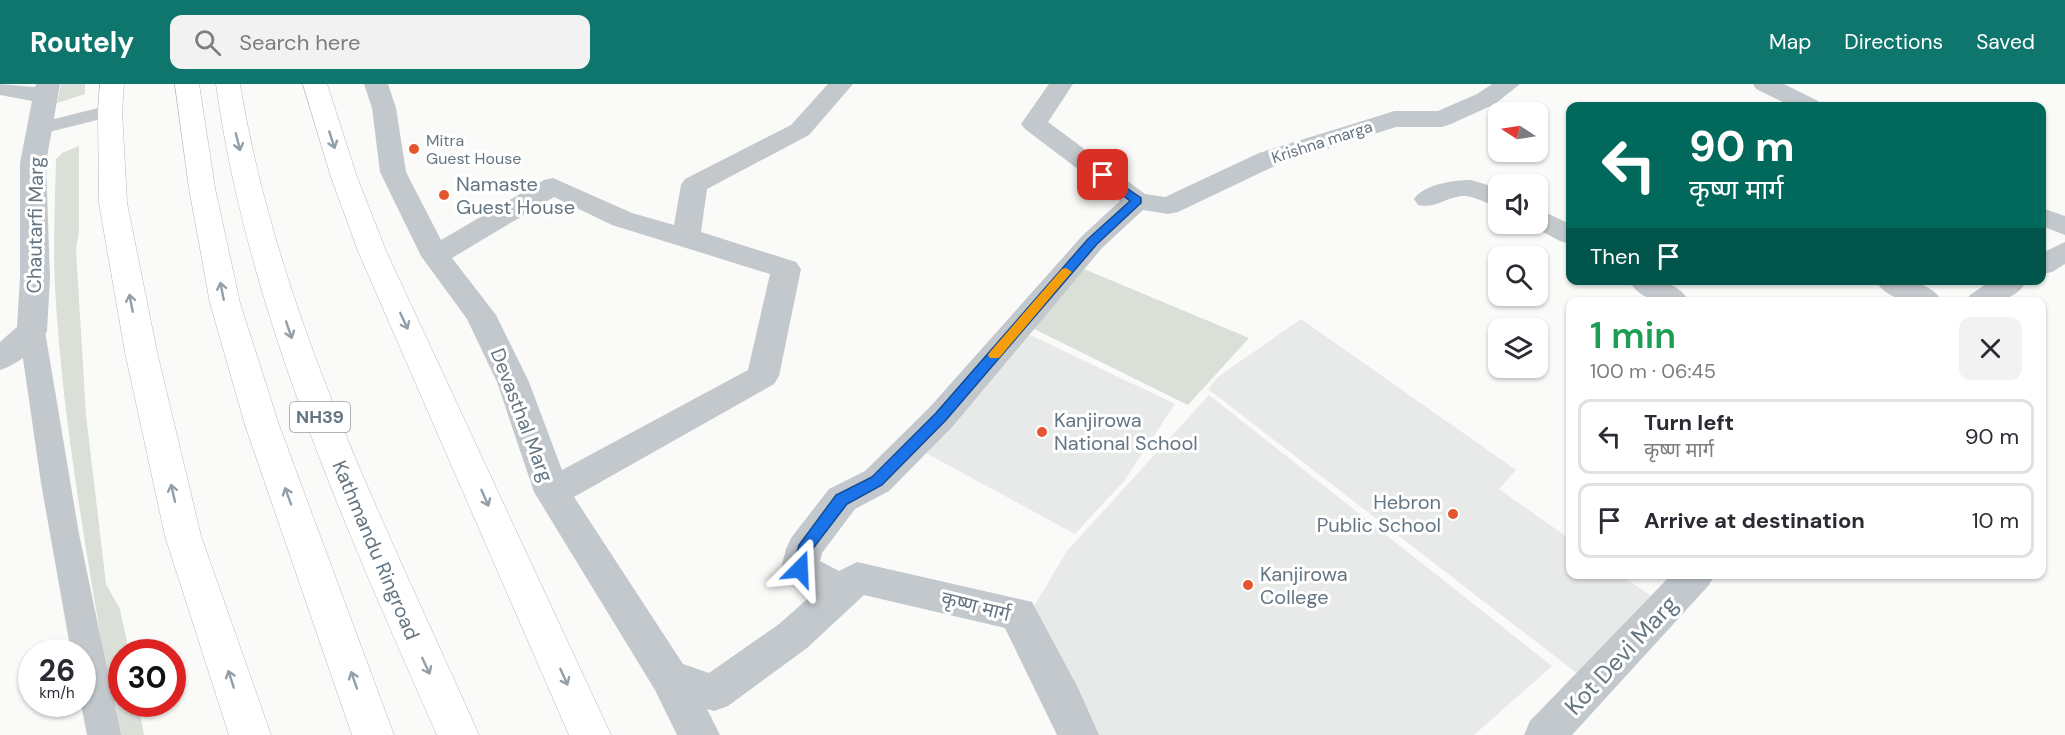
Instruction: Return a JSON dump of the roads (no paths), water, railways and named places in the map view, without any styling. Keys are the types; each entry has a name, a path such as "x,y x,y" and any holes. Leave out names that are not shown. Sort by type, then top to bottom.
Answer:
{"main road":[{"name":"NH39","path":"187,84 202,188 225,303 262,425 374,735"},
{"name":"Kathmandu Ringroad","path":"228,84 234,126 282,312 309,388 378,561 458,735"},
{"path":"315,84 344,177 372,251 590,735"},
{"path":"111,97 112,203 141,352 183,536 250,735"}],"street":[{"name":"Devasthal Marg","path":"376,84 384,108 393,172 435,256 481,315 513,382 552,492 669,677 699,735"},
{"path":"686,237 694,185 800,130 841,84"},
{"path":"842,590 800,569 804,549 842,500 877,481 941,417 1092,242 1137,201 1034,124 1061,84"},
{"name":"Krishna marga","path":"1137,201 1167,206 1268,159 1394,119 1442,118 1486,99 1508,84"},
{"path":"1765,84 1801,102"},
{"path":"0,88 46,90"},
{"name":"Chautarfi Marg","path":"32,331 36,278 33,164 46,90"},
{"path":"435,256 553,186 622,219 786,269 763,376 552,492"},
{"path":"1428,199 1452,188 1467,187 1488,192"},
{"path":"2046,218 2065,226"},
{"path":"1548,223 1566,233"},
{"path":"2046,263 2065,251"},
{"path":"1650,285 1668,297"},
{"path":"1898,285 1919,297"},
{"path":"1988,297 2006,285"},
{"path":"0,359 32,331"},
{"name":"कृष्ण मार्ग","path":"669,677 714,693 793,636 857,578 1018,614 1078,735"},
{"name":"Kot Devi Marg","path":"1545,735 1691,579"}],"lane":[{"path":"41,128 111,97"},
{"path":"32,331 45,432 104,735"}],"place":[{"name":"Mitra Guest House","path":"414,149"},
{"name":"Namaste Guest House","path":"444,195"},
{"name":"Kanjirowa National School","path":"1042,432"},
{"name":"Hebron Public School","path":"1453,514"},
{"name":"Kanjirowa College","path":"1248,585"}]}
